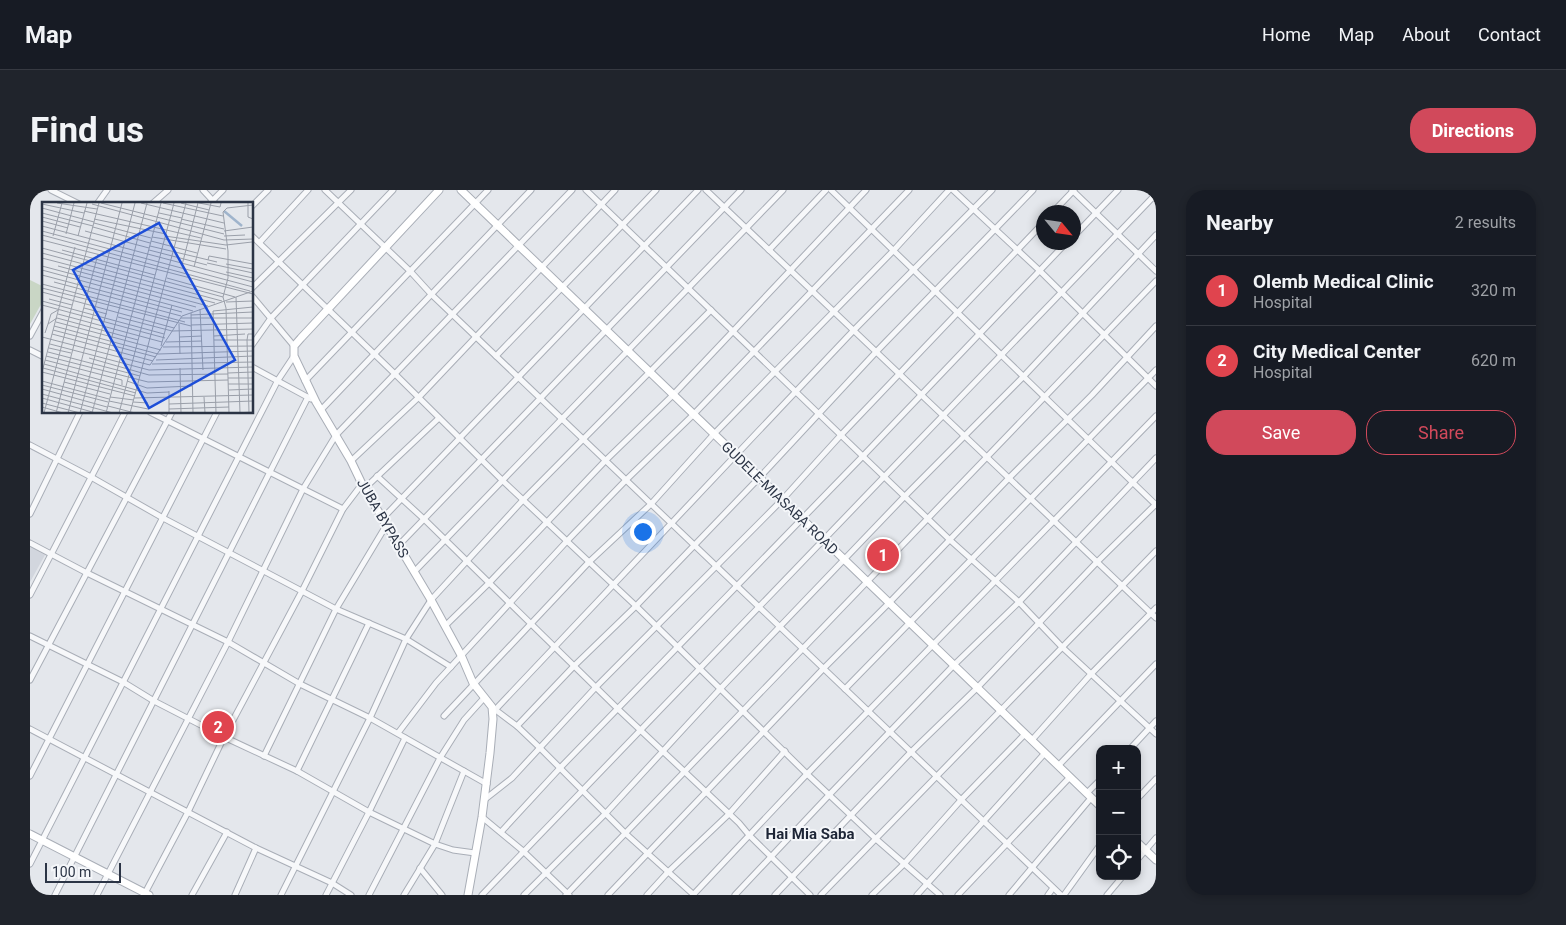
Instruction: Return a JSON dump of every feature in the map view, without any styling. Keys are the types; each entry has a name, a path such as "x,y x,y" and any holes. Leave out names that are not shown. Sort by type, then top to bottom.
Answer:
{"main road":[{"path":"294,346 439,190"},
{"name":"GUDELE-MIASABA ROAD","path":"461,190 1096,802"},
{"name":"JUBA BYPASS","path":"294,346 294,356 316,402 431,600 461,655 473,684 493,708"},
{"path":"468,895 487,784 493,708"},
{"path":"30,834 146,894"},
{"path":"1141,846 1156,860"}],"street":[{"path":"51,190 75,202"},
{"path":"63,196 67,190"},
{"path":"98,202 106,190"},
{"path":"154,202 168,190"},
{"path":"203,190 211,202"},
{"path":"213,202 223,190"},
{"path":"254,204 268,190"},
{"path":"260,242 308,190"},
{"path":"326,190 410,270 431,294 1053,888 1063,895 1096,850"},
{"path":"254,286 351,190"},
{"path":"254,342 271,318 393,190"},
{"path":"305,381 488,190"},
{"path":"321,410 531,190"},
{"path":"97,895 228,642 303,489 336,435 572,190"},
{"path":"586,190 950,540 1019,602 1062,647 1156,734"},
{"path":"351,461 419,397 615,190"},
{"path":"496,356 656,190"},
{"path":"264,756 336,609 385,521 401,499 698,190"},
{"path":"706,190 1156,618"},
{"path":"398,546 741,190"},
{"path":"414,572 783,190"},
{"path":"769,250 826,190"},
{"path":"775,895 910,752 977,688 1097,562 1156,504 830,190"},
{"path":"445,626 489,583 606,460 673,395 866,190"},
{"path":"398,733 436,683 567,541 693,415 909,190"},
{"path":"444,716 589,562 651,504 714,434 949,190"},
{"path":"953,190 1040,271 1156,386"},
{"path":"992,190 854,330 614,585 493,708 517,726 626,833 693,895 807,774 1156,416"},
{"path":"517,726 574,666 636,606 876,352 1033,190"},
{"path":"1059,205 1073,190 1156,270"},
{"path":"1081,229 1118,190"},
{"path":"482,895 1156,194"},
{"path":"484,800 512,778 596,687 782,500 841,435 1036,230"},
{"path":"524,895 606,813 721,688 905,496 1023,377 1156,234"},
{"path":"254,238 396,374 502,481 636,606 807,774 876,839 940,895"},
{"path":"501,832 560,768 863,456 1060,250"},
{"path":"482,817 523,851 567,894 1156,281"},
{"path":"254,298 294,346"},
{"path":"281,895 370,718 406,639 431,600 523,500 711,310"},
{"path":"30,336 42,314"},
{"path":"608,895 764,730 1092,395 1156,326"},
{"path":"30,350 42,356"},
{"path":"30,864 278,380 294,356"},
{"path":"254,368 316,402"},
{"path":"845,689 1156,370"},
{"path":"56,895 308,397"},
{"path":"30,514 79,414"},
{"path":"30,595 124,414"},
{"path":"153,414 343,509"},
{"path":"30,680 171,414"},
{"path":"30,776 216,414"},
{"path":"146,894 224,737 302,591 343,509 364,486 439,418"},
{"path":"30,445 163,518 336,609 406,639 451,667"},
{"path":"735,895 889,732 1019,602 1156,458"},
{"path":"377,476 425,520 618,709 729,814 810,895"},
{"path":"30,542 87,573 228,642 300,684 370,718 487,784"},
{"path":"821,895 1156,551"},
{"path":"1032,740 1091,674 1156,608"},
{"path":"297,771 369,623"},
{"path":"30,636 123,682 154,701 224,737 297,771 332,792 403,829 453,850 476,853"},
{"path":"1058,766 1156,664"},
{"path":"369,895 440,758 464,720 484,698"},
{"path":"1134,745 1156,721"},
{"path":"30,729 256,848 332,883 351,895"},
{"path":"872,895 904,864 961,800 1026,734"},
{"path":"326,895 370,812 406,738"},
{"path":"647,895 668,872 729,814 785,751"},
{"path":"917,895 1045,753"},
{"path":"404,895 435,844 464,771"},
{"path":"958,895 1070,777"},
{"path":"1141,795 1156,779"},
{"path":"1009,895 1096,786"},
{"path":"192,895 227,832"},
{"path":"1141,856 1156,838"},
{"path":"235,895 256,848"},
{"path":"420,868 442,895"},
{"path":"1107,895 1120,880"},
{"path":"1048,895 1053,888"}],"shaded area":[{"path":"30,547 45,555 30,582"}],"green space":[{"path":"30,280 42,286 42,303 30,324"}],"place":[{"name":"Olemb Medical Clinic","path":"883,555"},
{"name":"City Medical Center","path":"218,727"}],"district":[{"name":"Hai Mia Saba","path":"810,834"}]}
